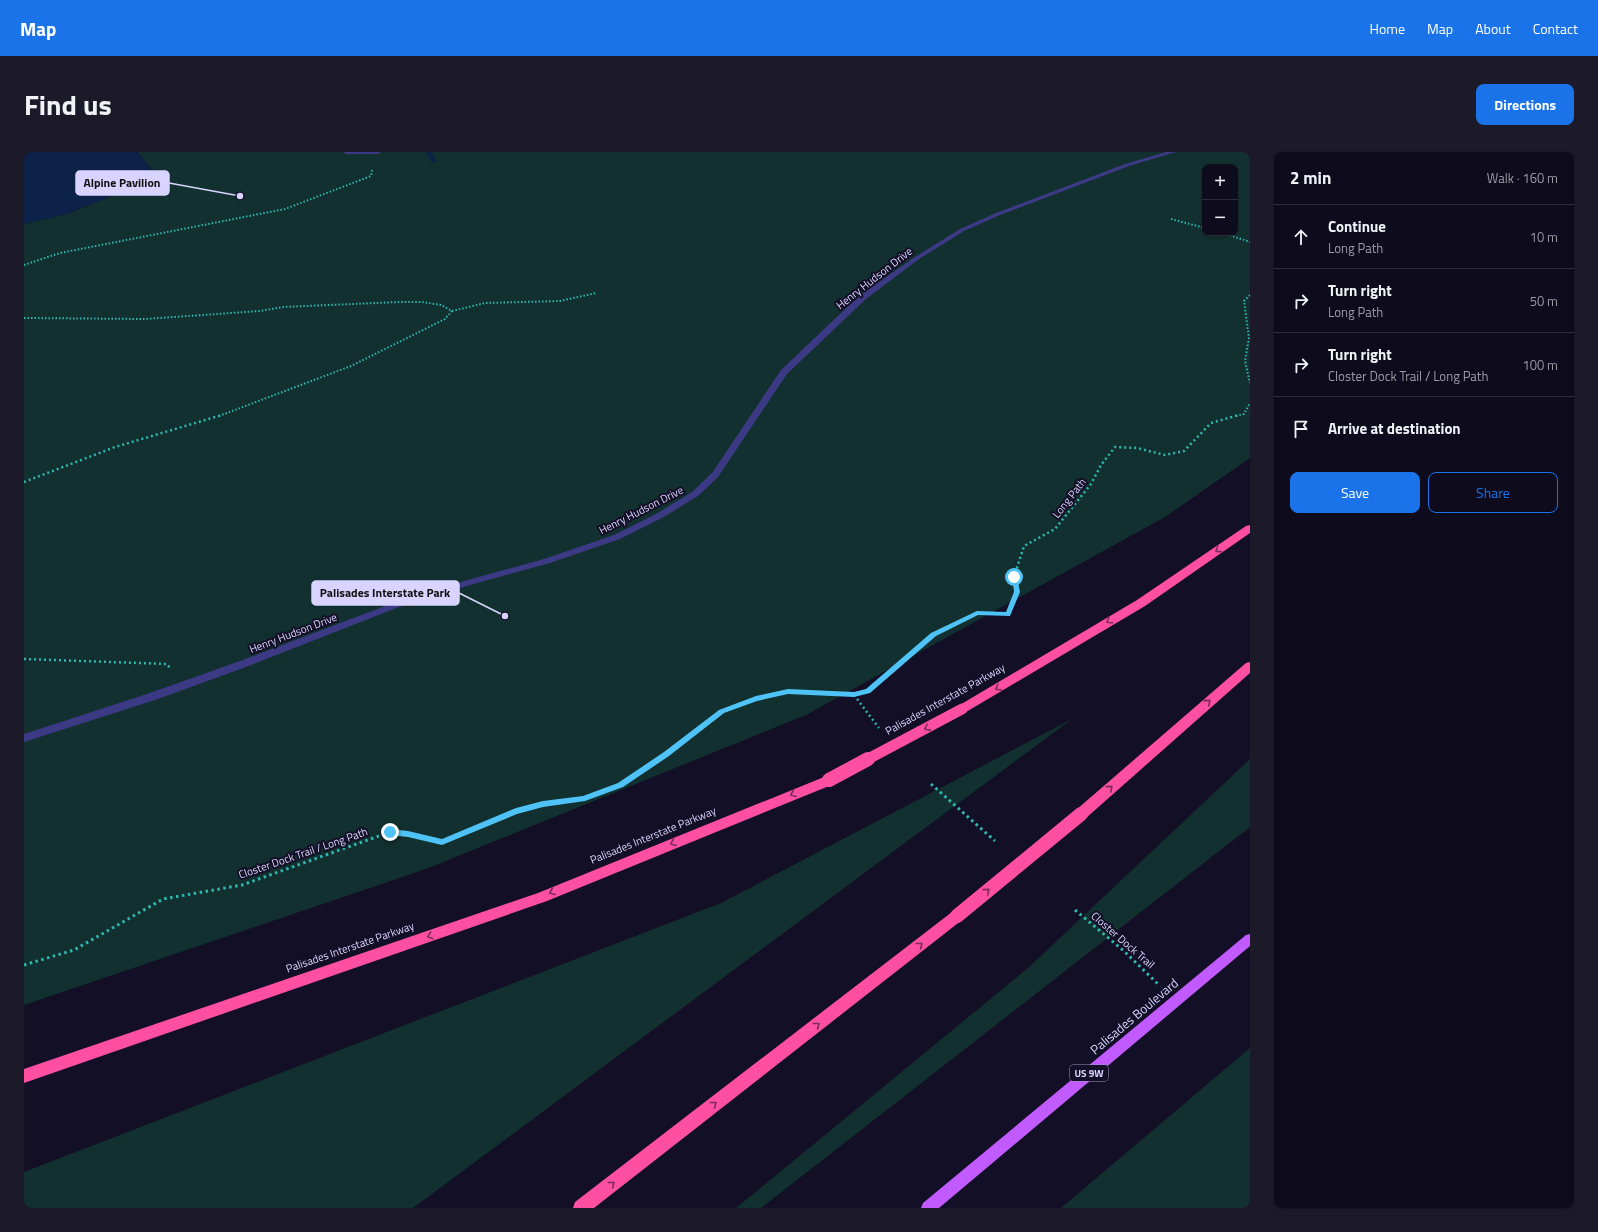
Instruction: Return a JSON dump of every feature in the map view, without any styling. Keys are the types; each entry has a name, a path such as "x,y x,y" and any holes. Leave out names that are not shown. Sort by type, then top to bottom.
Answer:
{"highway":[{"name":"Palisades Interstate Parkway","path":"24,1076 542,897 829,780 962,709 1141,602 1250,528"},
{"path":"581,1208 957,916 1081,814 1250,666"}],"main road":[{"name":"Palisades Boulevard","path":"928,1208 1250,939"}],"street":[{"path":"346,152 378,152"},
{"name":"Henry Hudson Drive","path":"24,738 186,684 396,605 467,583 547,561 617,537 659,516 695,494 715,475 784,372 863,297 918,258 962,230 998,214 1127,165 1173,152"}],"path":[{"path":"24,265 60,253 285,209 371,176 372,167"},
{"path":"1171,219 1202,227"},
{"path":"1232,236 1250,242"},
{"path":"24,482 115,447 223,415 351,366 445,319 452,311 486,303 560,301 596,293"},
{"path":"1250,295 1244,301 1249,338 1245,361 1250,383"},
{"path":"24,318 145,319 260,312 283,307 399,302 441,305 452,311"},
{"name":"Long Path","path":"854,695 868,691 933,635 977,613 1008,614 1017,592 1014,577 1024,546 1055,528 1091,484 1101,465 1115,447 1137,448 1165,455 1184,451 1199,438 1211,423 1244,414 1250,404"},
{"path":"24,659 167,664 186,684"},
{"name":"Closter Dock Trail / Long Path","path":"24,965 74,950 163,898 242,885 390,832 408,834 442,842 516,811 543,804 583,799 621,785 666,754 722,712 756,699 788,691 854,695"},
{"path":"854,695 882,732"},
{"path":"931,784 995,841"},
{"name":"Closter Dock Trail","path":"1075,910 1130,956 1175,1001"}],"green space":[{"path":"137,152 1250,152 1250,458 1165,517 806,715 426,869 24,1005 24,224 67,214 158,177"},
{"path":"1072,719 413,1208 24,1208 24,1172 721,903"},
{"path":"1250,759 1250,827 761,1208 736,1208 1028,968"},
{"path":"1250,1048 1250,1208 1061,1208"}],"water":[{"path":"24,152 137,152 158,177 67,214 24,224"}],"waterway":[{"path":"428,152 434,161"}],"place":[{"name":"Alpine Pavilion","path":"240,196"},
{"name":"Palisades Interstate Park","path":"505,616"}],"route":[{"path":"390,832 408,834 442,842 516,811 543,804 583,799 621,785 666,754 722,712 756,699 788,691 854,695 868,691 933,635 977,613 1008,614 1017,592 1014,577"}]}
